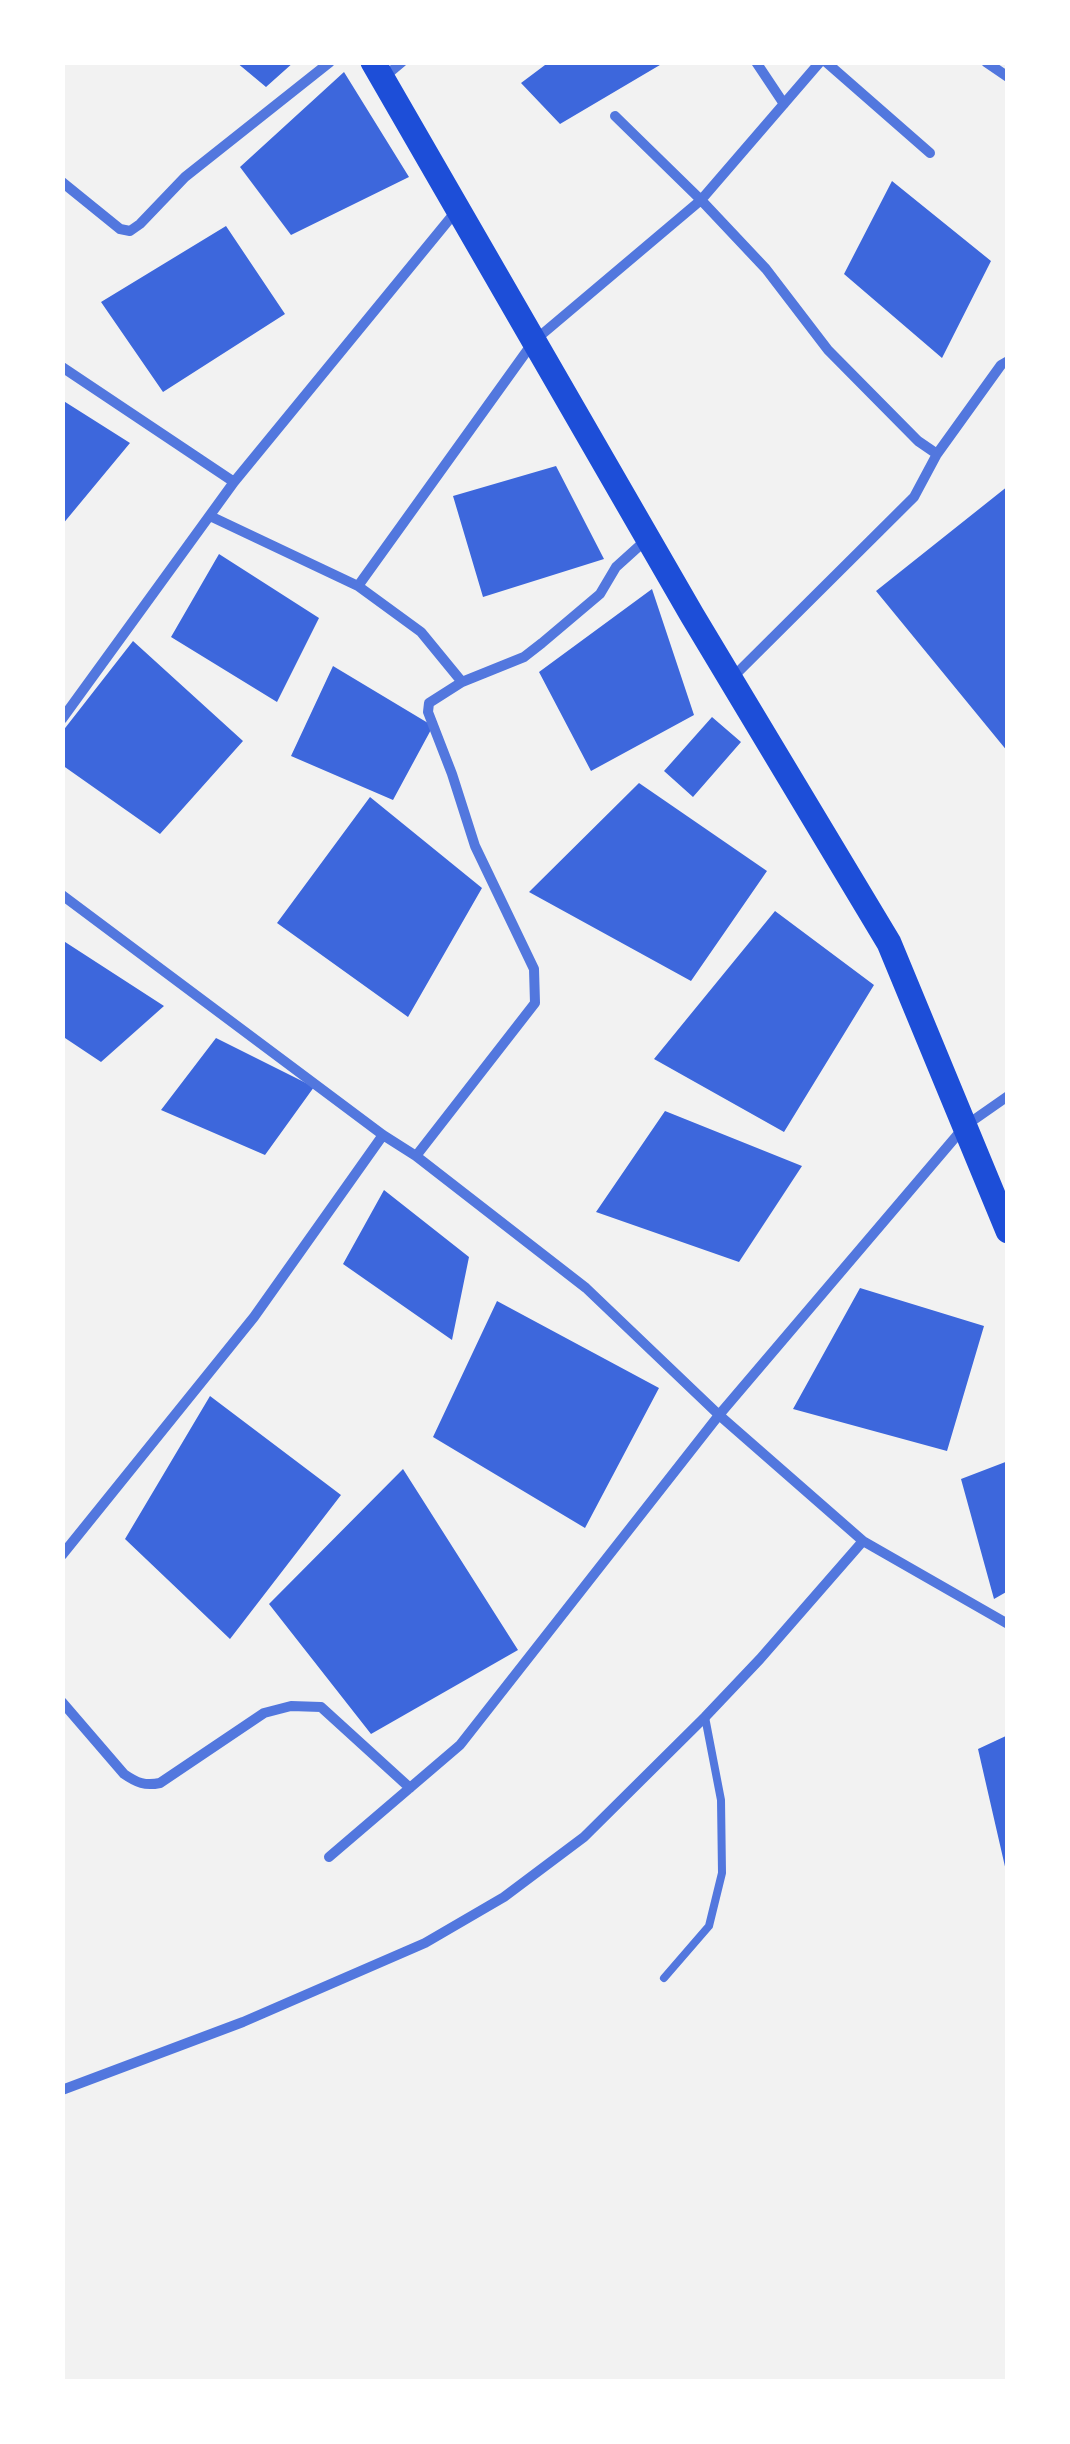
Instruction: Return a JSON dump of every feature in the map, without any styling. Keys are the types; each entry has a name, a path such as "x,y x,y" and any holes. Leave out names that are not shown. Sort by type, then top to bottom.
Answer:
{"main road":[{"path":"386,68 458,209 730,679 889,943 1008,1231"}],"street":[{"path":"62,182 120,229 130,231 186,177 330,62"},
{"path":"756,62 784,104"},
{"path":"358,586 534,341 701,200 823,62 930,153"},
{"path":"986,62 1008,77"},
{"path":"615,116 766,269 828,350 918,441 937,454"},
{"path":"62,719 234,482 458,209"},
{"path":"730,679 914,497 937,454 1001,365 1008,361"},
{"path":"62,367 234,482"},
{"path":"210,516 358,586 421,632 462,682"},
{"path":"416,1156 535,1003 534,970 475,846 428,712 429,703 462,682 524,656 542,644 600,594 616,567 648,539"},
{"path":"62,895 382,1135 416,1156 586,1288 719,1415 863,1542 1008,1624"},
{"path":"329,1857 460,1745 719,1415 965,1126 1008,1096"},
{"path":"62,1555 254,1317 382,1135"},
{"path":"62,2090 243,2022 407,1951 504,1897 584,1838 760,1659 863,1542"},
{"path":"62,1702 124,1774 148,1786 160,1783 264,1713 291,1706 314,1706 321,1707 410,1788"}],"lane":[{"path":"664,1978 709,1926 722,1873 722,1800 705,1716"}],"building":[{"path":"236,62 294,62 266,87"},
{"path":"549,62 665,62 560,124 521,83"},
{"path":"344,72 409,177 291,235 240,167"},
{"path":"892,181 991,261 942,358 844,274"},
{"path":"226,226 285,314 163,392 101,302"},
{"path":"62,400 130,443 62,525"},
{"path":"556,466 604,559 483,597 453,496"},
{"path":"1008,486 1008,752 876,591"},
{"path":"219,554 319,618 277,702 171,637"},
{"path":"652,589 694,715 591,771 539,672"},
{"path":"133,641 243,741 160,834 62,765 62,732"},
{"path":"333,666 433,726 393,800 291,756"},
{"path":"712,717 741,742 693,797 664,771"},
{"path":"639,783 767,871 691,981 529,892"},
{"path":"370,797 482,888 408,1017 277,923"},
{"path":"775,911 874,985 784,1132 654,1059"},
{"path":"62,940 164,1006 101,1062 62,1036"},
{"path":"216,1038 314,1087 265,1155 161,1110"},
{"path":"665,1111 802,1166 739,1262 596,1212"},
{"path":"384,1190 469,1257 452,1340 343,1264"},
{"path":"860,1288 984,1326 947,1451 793,1409"},
{"path":"497,1301 659,1388 585,1528 433,1437"},
{"path":"210,1396 341,1495 230,1639 125,1539"},
{"path":"1008,1461 1008,1591 994,1599 961,1479"},
{"path":"403,1469 518,1650 371,1734 269,1604"},
{"path":"1008,1735 1008,1870 1006,1871 978,1749"}]}
